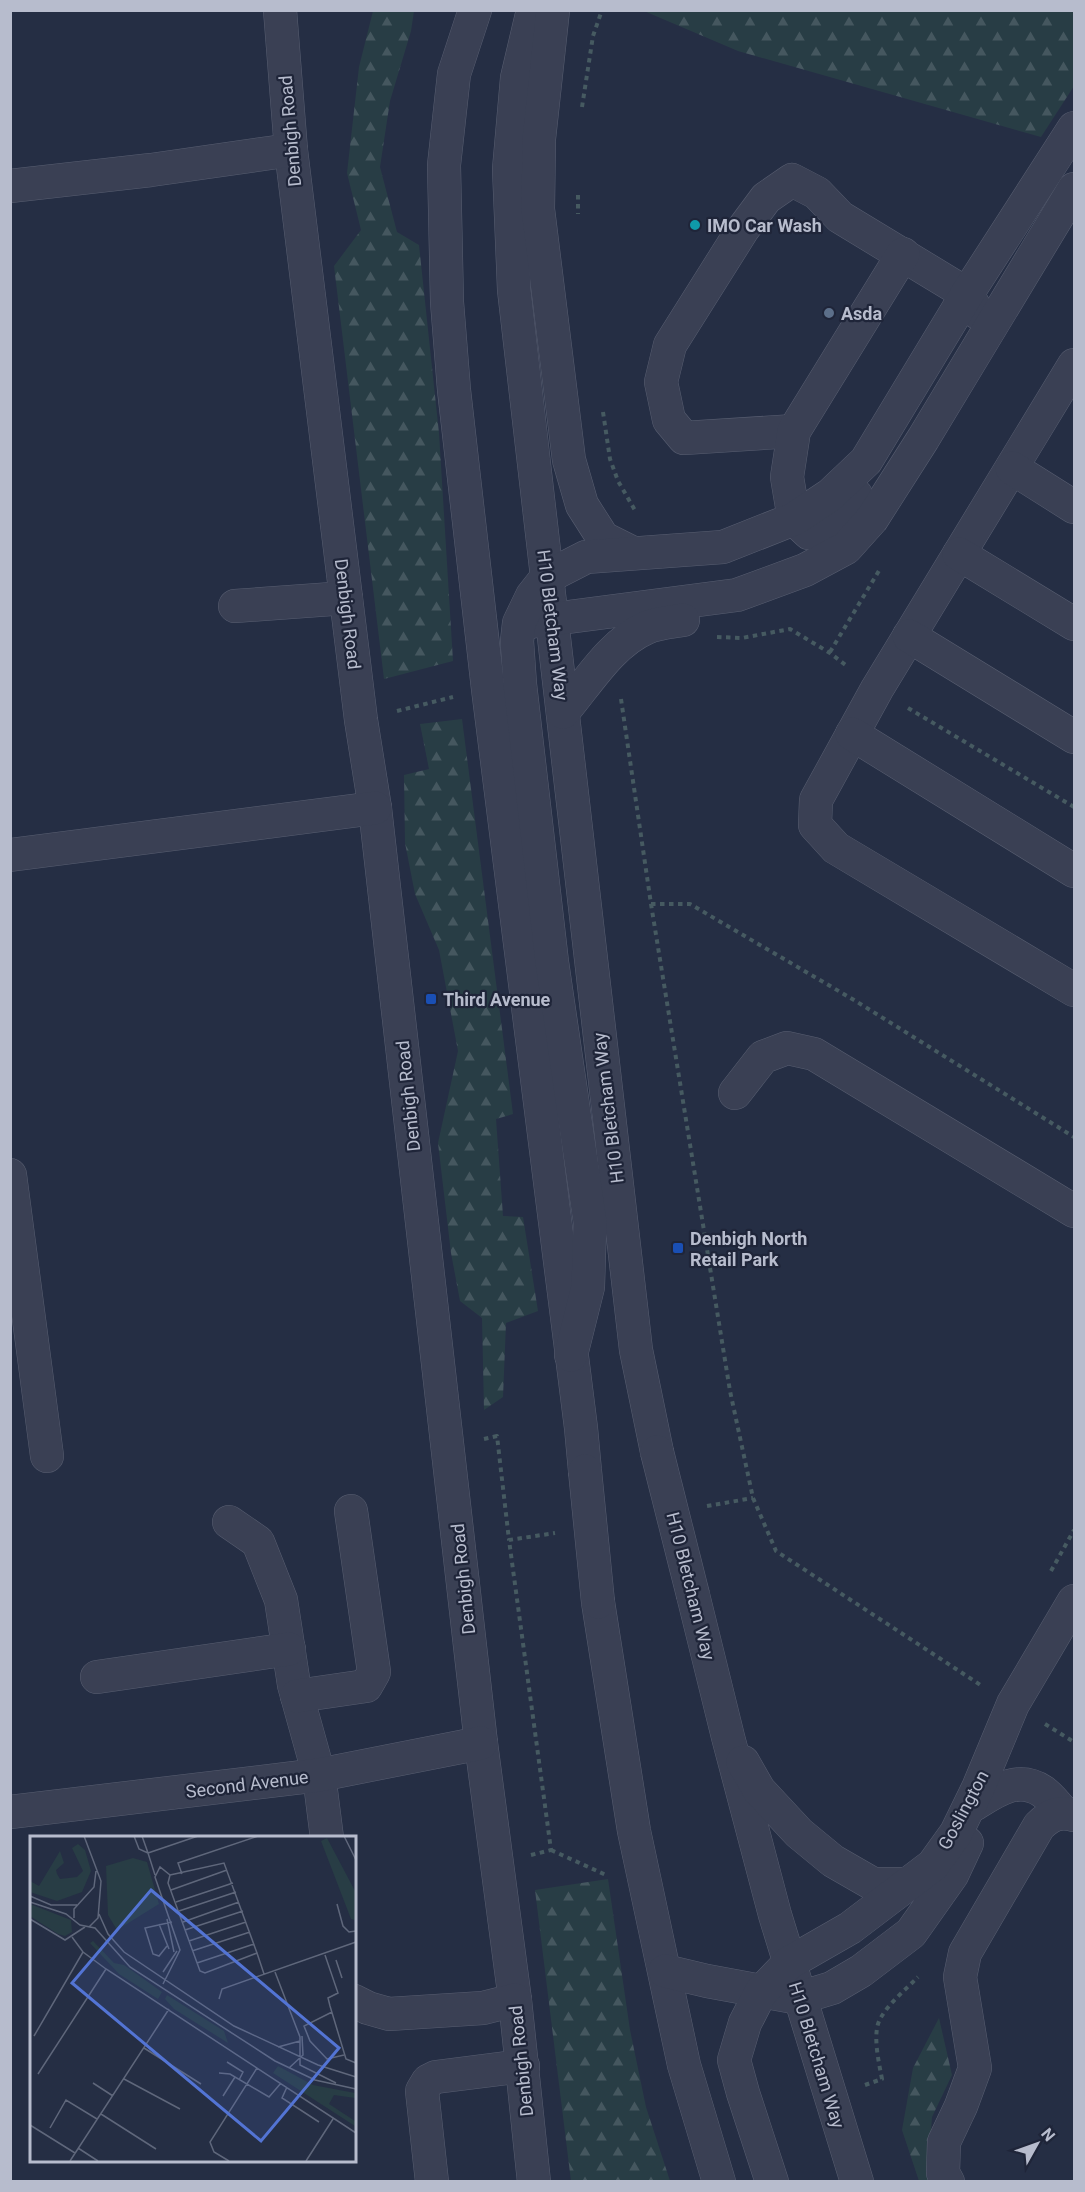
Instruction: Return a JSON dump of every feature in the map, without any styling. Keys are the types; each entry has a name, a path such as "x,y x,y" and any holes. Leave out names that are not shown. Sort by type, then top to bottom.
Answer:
{"street":[{"name":"Denbigh Road","path":"280,10 291,150 361,720 375,808 481,1743 523,2066 534,2181"},
{"name":"H10 Bletcham Way","path":"475,10 454,74 444,165 447,302 454,390 488,689 585,1471 598,1602 634,1831 684,2065 719,2181"},
{"name":"H10 Bletcham Way","path":"532,10 517,78 509,169 514,290 636,1350 657,1452 728,1737 789,1963 857,2181"},
{"path":"553,10 539,139 538,209 569,460 582,505 603,538 637,552"},
{"path":"519,623 532,596 547,577 586,556 723,547 794,519 830,495 866,461 967,294 1074,128"},
{"path":"10,186 151,170 291,150"},
{"path":"794,431 684,438 669,420 661,382 670,345 743,229 766,198 792,180 817,193 840,217 967,294 989,330"},
{"path":"563,712 613,651 631,636 648,627 734,611 811,577 846,548 872,519 923,439 1074,189"},
{"path":"903,254 794,431 787,477 794,519 809,533 819,530 833,520 890,458 923,439"},
{"path":"1074,365 1064,406 1012,468 852,734 816,800 815,825 836,848 1074,990"},
{"path":"1012,468 1074,507"},
{"path":"475,572 498,606 519,623 737,595 805,570 846,548"},
{"path":"959,554 1074,624"},
{"path":"235,606 346,598"},
{"name":"H10 Bletcham Way","path":"519,623 517,641 520,684 552,962 590,1222 588,1287 571,1355"},
{"path":"909,636 1074,737"},
{"path":"852,734 1074,871"},
{"path":"10,855 375,808"},
{"path":"735,1093 763,1057 787,1048 814,1054 1074,1211"},
{"path":"10,1175 47,1456"},
{"path":"297,1696 366,1686 374,1672 351,1511"},
{"path":"229,1522 258,1542 281,1600 297,1696 319,1775 327,1836"},
{"name":"Goslington","path":"772,2181 743,2093 735,2060 745,2023 761,1992 789,1963 850,1928 933,1865 956,1833 977,1796 1012,1704 1074,1601"},
{"path":"97,1677 288,1649"},
{"path":"728,1737 759,1790 820,1852 873,1884 909,1884"},
{"name":"Second Avenue","path":"10,1812 319,1775 481,1743"},
{"path":"665,1971 800,1998 832,1988 861,1971 911,1933 952,1875 970,1837 977,1796 1001,1788 1025,1784 1043,1791 1069,1813"},
{"path":"948,2181 943,2173 944,2142 975,2068 960,1977 965,1953 1039,1826 1049,1816 1069,1813"},
{"path":"356,2002 389,2014 483,2008 515,2001"},
{"path":"432,2181 422,2091 428,2081 436,2077 523,2066"}],"path":[{"path":"580,118 593,36 602,10"},
{"path":"578,184 578,216"},
{"path":"601,401 610,459 618,481 636,513 637,552"},
{"path":"613,651 651,904 730,1391 753,1498 776,1551 1074,1742"},
{"path":"361,720 488,689"},
{"path":"651,904 690,904 854,1000 1074,1137"},
{"path":"497,1436 509,1540"}],"green space":[{"path":"373,11 414,11 411,31 390,101 380,167 397,232 419,245 439,433 453,661 384,679 334,266 361,230 347,173 359,67"},
{"path":"644,11 1074,11 1074,86 1041,137 738,51"},
{"path":"462,719 513,1114 496,1119 503,1216 523,1217 538,1311 506,1323 503,1397 484,1410 482,1318 460,1301 451,1253 438,1143 458,1051 439,950 415,894 405,843 404,775 429,769 420,724"},
{"path":"608,1879 630,2030 646,2107 670,2181 571,2181 535,1890"},
{"path":"939,2018 952,2075 932,2117 928,2174 932,2181 919,2181 902,2130 913,2068"}],"place":[{"name":"IMO Car Wash","path":"695,225"},
{"name":"Asda","path":"829,313"},
{"name":"Third Avenue","path":"431,999"},
{"name":"Denbigh North Retail Park","path":"678,1248"}]}
